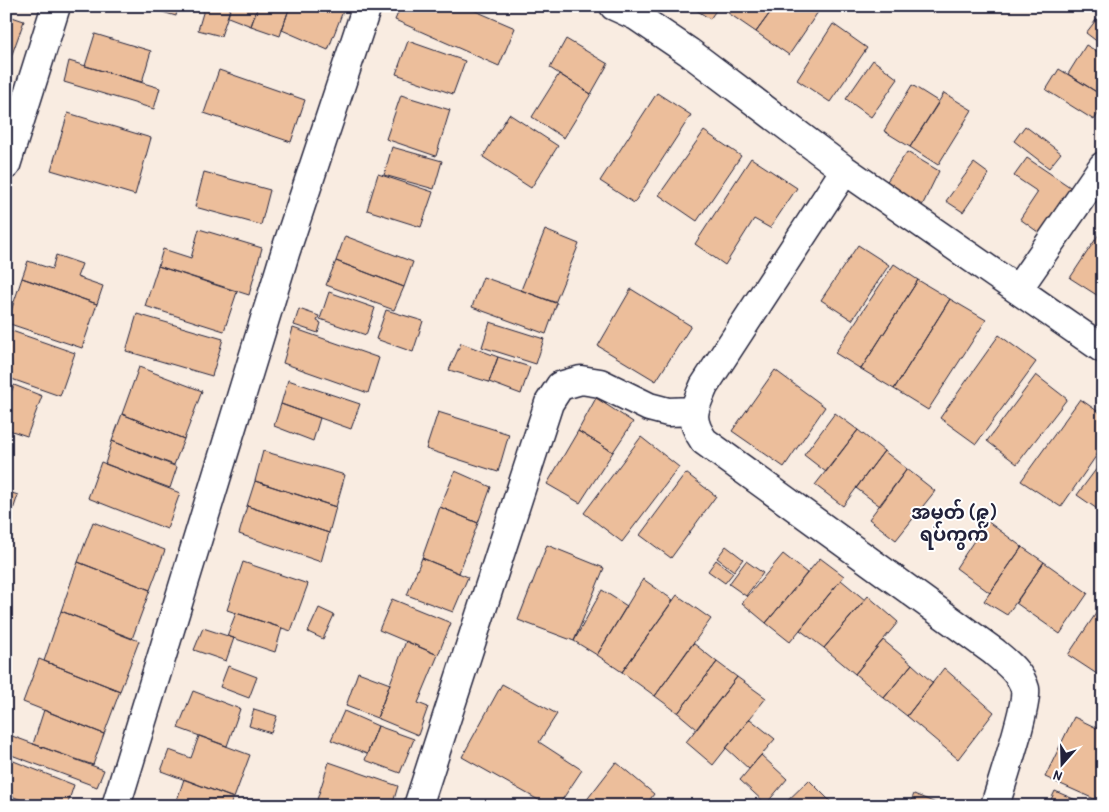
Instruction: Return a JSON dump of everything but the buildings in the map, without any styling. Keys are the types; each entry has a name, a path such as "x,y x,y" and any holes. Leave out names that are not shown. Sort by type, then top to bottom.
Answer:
{"street":[{"path":"8,152 56,6"},
{"path":"116,806 286,250 367,6"},
{"path":"614,6 636,16 689,52 845,170 1103,349"},
{"path":"1018,289 1103,166"},
{"path":"845,170 704,386 693,411 696,429 704,441 993,651 1015,671 1025,690 1023,710 995,806"},
{"path":"418,806 549,403 560,386 581,380 600,383 649,407 668,412 693,411"}],"district":[{"name":"အမှတ် (၉) ရပ်ကွက်","path":"954,523"}]}
